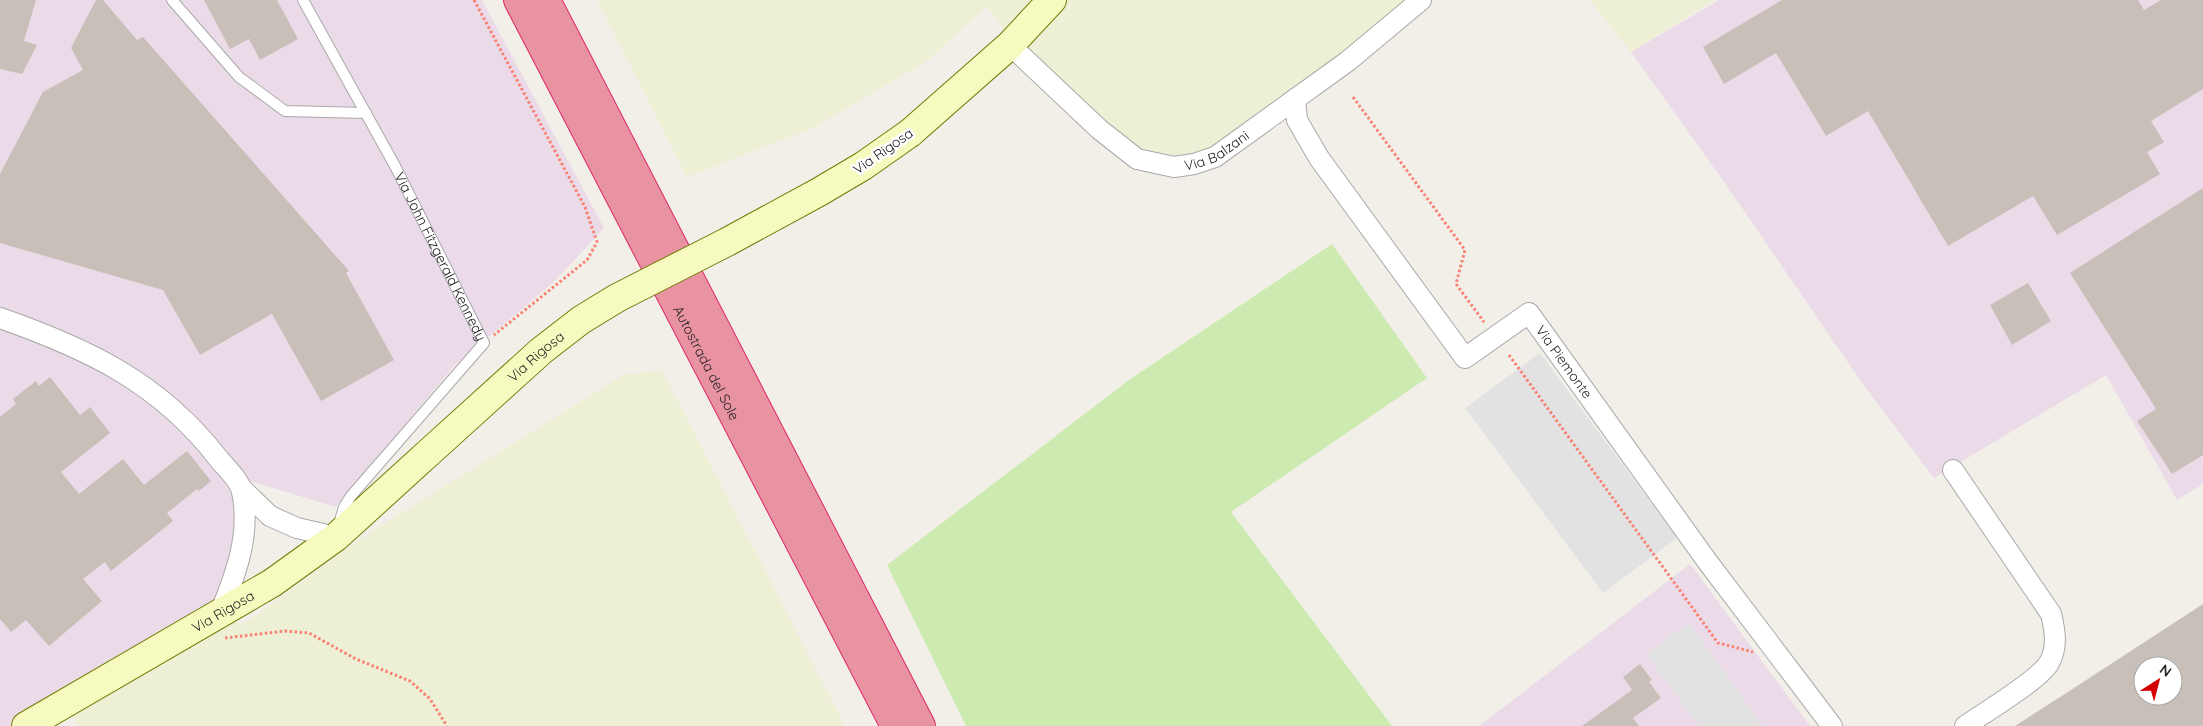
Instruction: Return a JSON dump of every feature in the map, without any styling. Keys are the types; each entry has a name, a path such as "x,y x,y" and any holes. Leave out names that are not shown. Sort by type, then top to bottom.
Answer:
{"highway":[{"name":"Autostrada del Sole","path":"518,0 895,726"},
{"name":"Autostrada del Sole","path":"546,0 921,726"}],"main road":[{"name":"Via Rigosa","path":"26,726 219,626 272,583 336,537 541,351 581,320 617,298 727,242 863,166 910,133 1010,45 1052,0"}],"street":[{"name":"Via Balzani","path":"1010,45 1117,145 1137,159 1174,167 1194,164 1215,157 1348,61 1421,0"},
{"name":"Via Piemonte","path":"1295,99 1297,120 1319,158 1465,358 1529,312 1706,561 1832,726"},
{"path":"0,318 51,336 141,383 179,413 242,489 270,516 297,528 336,537"},
{"path":"1953,470 2051,614 2056,637 2049,663 2037,676 1965,726"},
{"path":"219,626 238,566 246,526 242,489"}],"lane":[{"path":"172,0 239,77 285,111 366,113"},
{"name":"Via John Fitzgerald Kennedy","path":"303,0 395,166 484,343 351,496 344,507 336,537"}],"path":[{"path":"474,0 585,207 597,242 587,260 484,343"},
{"path":"1353,97 1465,250 1456,284 1488,326"},
{"path":"1509,355 1718,643 1756,652"},
{"path":"219,626 245,634 285,631 309,632 356,659 410,680 430,699 447,726"}],"shaded area":[{"path":"0,0 482,0 604,228 554,282 453,367 336,507 240,478 228,611 21,726 0,726"},
{"path":"1719,0 2203,0 2203,484 2177,500 2106,375 1934,478 1862,383 1727,186 1631,52"},
{"path":"1540,353 1677,538 1603,593 1465,408"},
{"path":"1690,564 1810,726 1479,726"},
{"path":"1689,623 1763,726 1699,726 1646,654"}],"green space":[{"path":"597,0 1407,0 1372,26 1260,132 1188,169 1138,153 1033,72 987,6 927,61 813,128 687,177"},
{"path":"1590,0 1714,0 1631,52"},
{"path":"1332,244 1427,378 1231,512 1392,726 966,726 887,565 1129,380"},
{"path":"662,370 845,726 80,726 60,704 228,611 240,627 360,539 623,375"}],"building":[{"path":"0,0 36,0 24,41 37,45 22,74 0,69"},
{"path":"96,0 103,0 137,40 143,37 349,271 346,273 394,360 321,401 272,314 200,355 163,290 0,243 0,174 43,92 83,70 71,48"},
{"path":"204,0 277,0 298,39 260,60 249,39 230,49"},
{"path":"1782,0 2138,0 2144,10 2161,0 2203,0 2203,89 2151,121 2164,142 2147,152 2160,174 2057,235 2033,196 1948,246 1868,111 1826,136 1776,53 1724,84 1703,47"},
{"path":"2203,188 2203,455 2172,474 2137,421 2156,409 2070,273"},
{"path":"2028,283 2051,321 2012,345 1990,305"},
{"path":"50,377 80,415 90,407 110,433 61,472 79,494 123,459 144,485 187,451 211,481 199,491 197,489 167,513 173,521 111,571 105,562 83,579 102,601 49,646 26,620 11,632 0,619 0,417 16,404 13,399 36,381 39,386"},
{"path":"2203,604 2203,726 2015,726"},
{"path":"1640,664 1652,680 1649,682 1661,698 1633,718 1639,726 1582,726 1632,690 1623,677"}]}
